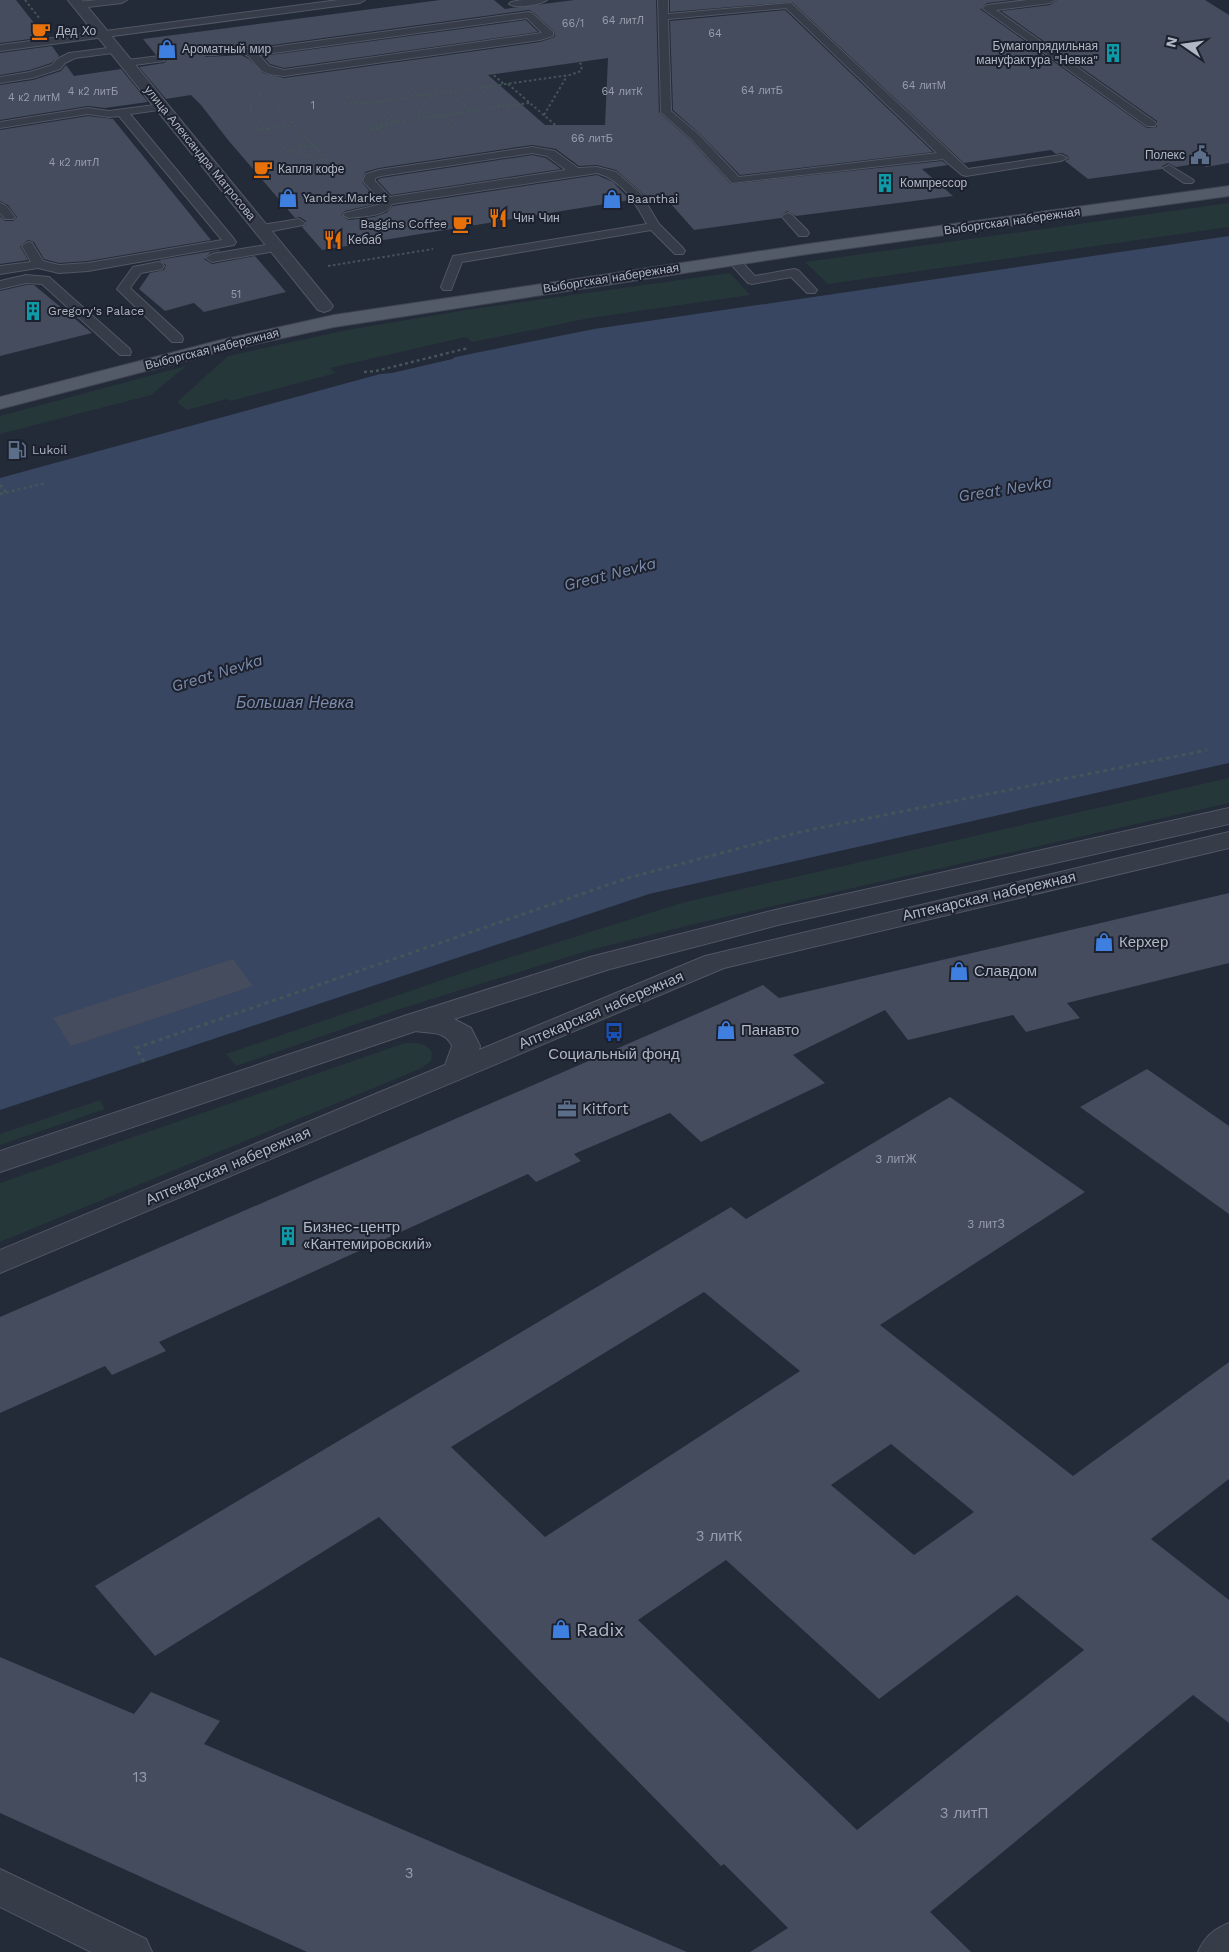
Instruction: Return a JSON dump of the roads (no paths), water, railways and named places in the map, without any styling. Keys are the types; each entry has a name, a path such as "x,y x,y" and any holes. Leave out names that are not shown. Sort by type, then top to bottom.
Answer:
{"main road":[{"name":"Выборгская набережная","path":"783,236 1229,176"},
{"name":"Выборгская набережная","path":"0,403 221,346 334,321 733,260 1229,191"},
{"name":"Выборгская набережная","path":"660,254 688,250"},
{"name":"Выборгская набережная","path":"0,385 177,339 324,306 466,284"}],"street":[{"name":"улица Александра Матросова","path":"77,3 162,107 254,238 324,306"},
{"name":"Аптекарская набережная","path":"0,1162 414,1022 600,964 704,935 1229,816"},
{"name":"Аптекарская набережная","path":"0,1262 715,962 1229,840"},
{"path":"414,1022 448,1026 461,1034 466,1046 457,1070"},
{"path":"0,1887 132,1952"},
{"path":"1218,1952 1229,1942"}],"lane":[{"path":"77,3 122,0"},
{"path":"0,48 360,0"},
{"path":"512,2 542,0"},
{"path":"663,0 666,112 695,137 736,181 946,155"},
{"path":"1050,0 987,8 1151,124"},
{"path":"250,53 266,70 284,73 546,36 549,34 548,31 512,2"},
{"path":"663,17 788,5 966,173 1061,158"},
{"path":"204,53 228,50 250,53 528,15"},
{"path":"0,80 32,75 56,67 61,61 73,55 116,50"},
{"path":"127,64 160,59"},
{"path":"0,124 88,112 109,114 162,107"},
{"path":"122,112 254,238"},
{"path":"387,201 369,181 370,176 379,173 499,155 544,150 553,153 575,172"},
{"path":"1169,168 1188,181"},
{"path":"387,201 597,170 612,174 637,196 654,226 688,250"},
{"path":"349,215 378,210 386,206 387,201"},
{"path":"0,206 9,217"},
{"path":"788,217 803,233"},
{"path":"177,339 123,289 137,270 254,238 299,223"},
{"path":"447,286 457,259 654,226"},
{"path":"0,270 38,264 59,269 88,268 254,238"},
{"path":"28,246 38,264"},
{"path":"733,260 752,280 794,274 811,290"},
{"path":"0,285 26,279 45,280 125,352"}],"water":[{"name":"Большая Невка","path":"1229,236 1229,763 649,894 0,1110 0,478 380,374 594,329"}],"place":[{"name":"Дед Хо","path":"41,31"},
{"name":"Ароматный мир","path":"167,49"},
{"name":"Бумагопрядильная мануфактура \"Невка\"","path":"1113,53"},
{"name":"Полекс","path":"1200,155"},
{"name":"Капля кофе","path":"263,169"},
{"name":"Компрессор","path":"885,183"},
{"name":"Yandex.Market","path":"288,198"},
{"name":"Baanthai","path":"612,199"},
{"name":"Чин Чин","path":"498,218"},
{"name":"Baggins Coffee","path":"462,224"},
{"name":"Кебаб","path":"333,240"},
{"name":"Gregory's Palace","path":"33,311"},
{"name":"Lukoil","path":"17,450"},
{"name":"Керхер","path":"1104,942"},
{"name":"Славдом","path":"959,971"},
{"name":"Панавто","path":"726,1030"},
{"name":"Социальный фонд","path":"614,1032"},
{"name":"Kitfort","path":"567,1109"},
{"name":"Бизнес-центр «Кантемировский»","path":"288,1236"},
{"name":"Radix","path":"561,1629"}],"water label":[{"name":"Great Nevka","path":"1005,489"},
{"name":"Great Nevka","path":"610,574"},
{"name":"Great Nevka","path":"217,673"}]}
